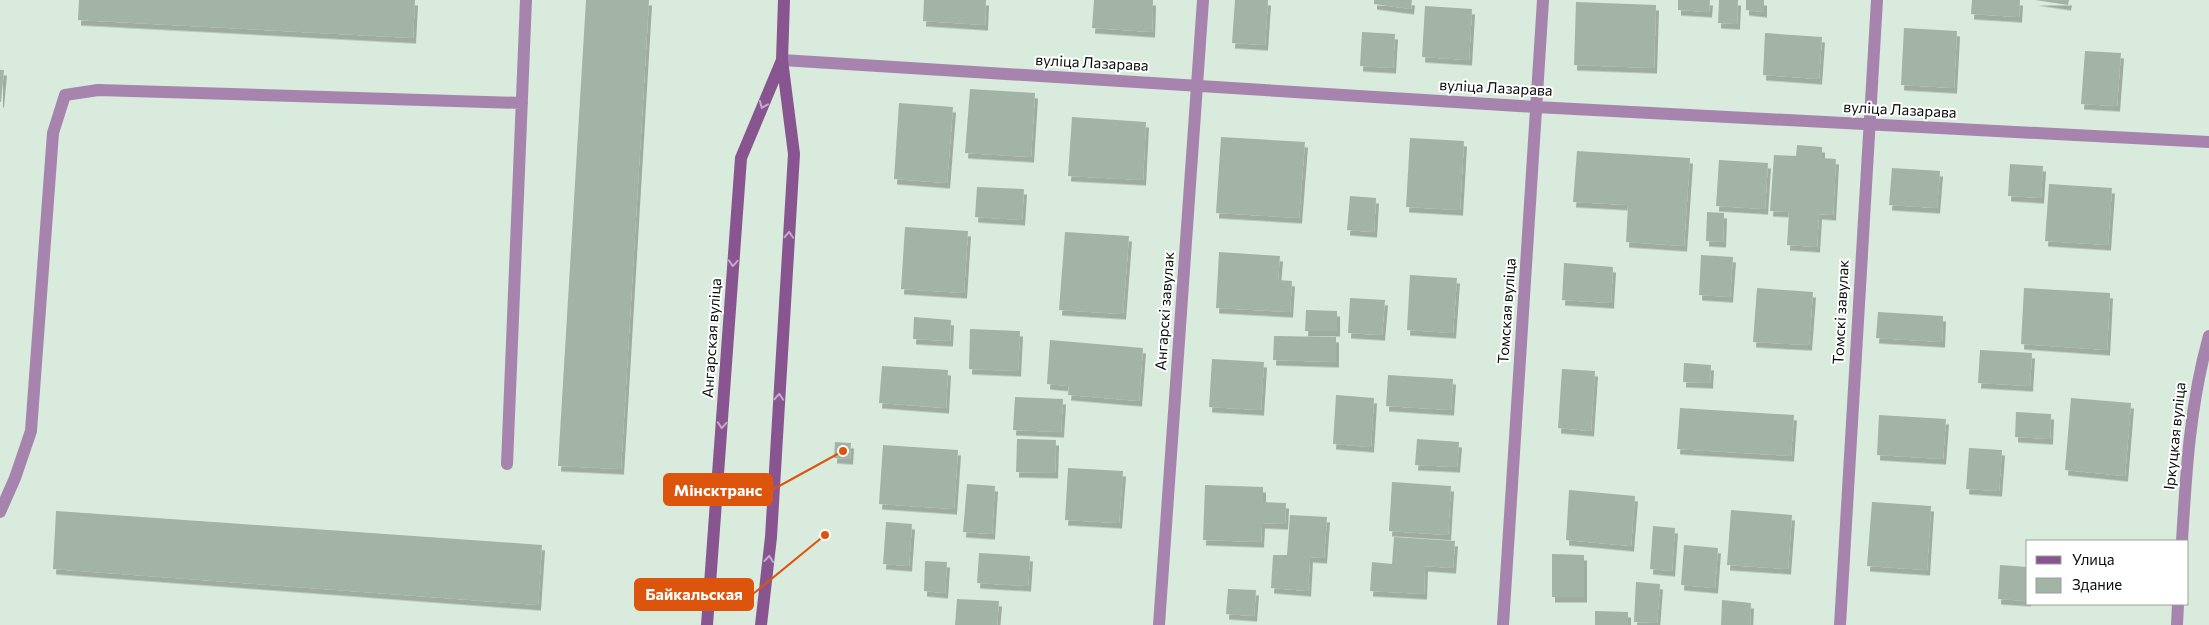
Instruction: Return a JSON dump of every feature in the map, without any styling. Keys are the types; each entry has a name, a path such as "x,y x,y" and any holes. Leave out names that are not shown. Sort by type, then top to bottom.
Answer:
{"main road":[{"name":"Ангарская вуліца","path":"762,625 771,537 794,154 782,60 784,0"},
{"name":"Ангарская вуліца","path":"707,625 741,158 782,60"}],"street":[{"path":"507,464 526,0"},
{"name":"Ангарскі завулак","path":"1159,625 1202,0"},
{"name":"Томская вуліца","path":"1503,625 1543,0"},
{"name":"Томскі завулак","path":"1840,625 1876,0"},
{"name":"вуліца Лазарава","path":"782,60 1536,107 2209,142"},
{"path":"0,512 15,478 31,431 53,133 65,95 98,90 522,103"},
{"name":"Іркуцкая вуліца","path":"2182,540 2189,440 2198,374 2209,336"},
{"path":"2177,625 2178,605"}],"building":[{"path":"79,0 415,0 413,38 78,20"},
{"path":"586,0 649,0 621,469 558,466"},
{"path":"924,0 986,0 985,25 923,21"},
{"path":"1094,0 1153,0 1152,32 1092,28"},
{"path":"1235,0 1268,0 1265,45 1232,43"},
{"path":"1374,0 1412,0 1411,9 1374,4"},
{"path":"1678,0 1710,0 1709,12 1678,10"},
{"path":"1719,0 1738,0 1737,24 1718,23"},
{"path":"1746,0 1764,0 1764,12 1746,10"},
{"path":"1972,0 2020,0 2019,17 1971,14"},
{"path":"2035,0 2069,0 2068,5"},
{"path":"1576,2 1656,5 1654,68 1574,65"},
{"path":"1425,6 1472,9 1469,60 1422,57"},
{"path":"1904,28 1957,31 1954,88 1901,85"},
{"path":"1362,32 1395,34 1393,68 1360,66"},
{"path":"1765,33 1822,37 1819,79 1763,75"},
{"path":"2085,51 2121,53 2117,106 2081,104"},
{"path":"0,70 4,70 1,102 0,102"},
{"path":"970,89 1035,93 1031,157 965,153"},
{"path":"899,103 953,107 947,183 894,179"},
{"path":"1072,117 1146,122 1143,180 1068,176"},
{"path":"1221,137 1305,142 1299,218 1216,213"},
{"path":"1410,138 1464,141 1460,210 1406,207"},
{"path":"1797,145 1822,147 1822,158 1836,159 1833,215 1819,214 1817,247 1787,245 1789,212 1770,211 1774,155 1796,156"},
{"path":"1577,151 1690,158 1684,246 1626,242 1628,205 1573,202"},
{"path":"1719,160 1768,163 1765,209 1716,206"},
{"path":"2010,164 2043,166 2041,198 2008,196"},
{"path":"1892,168 1940,171 1937,208 1889,205"},
{"path":"2049,184 2112,188 2108,245 2045,241"},
{"path":"977,187 1024,189 1022,220 975,217"},
{"path":"1350,196 1376,198 1374,232 1347,230"},
{"path":"1707,212 1724,213 1723,242 1706,241"},
{"path":"905,227 968,231 964,293 901,289"},
{"path":"1065,232 1129,236 1123,314 1059,310"},
{"path":"1219,252 1280,256 1278,280 1292,281 1290,312 1216,308"},
{"path":"1701,255 1733,257 1730,297 1699,295"},
{"path":"1564,263 1613,267 1611,303 1562,300"},
{"path":"1410,275 1457,278 1453,333 1407,330"},
{"path":"1757,288 1813,292 1809,345 1753,342"},
{"path":"2024,288 2110,293 2107,350 2021,344"},
{"path":"1350,298 1385,300 1382,335 1348,333"},
{"path":"1306,310 1337,311 1337,331 1305,331"},
{"path":"1878,312 1943,316 1942,342 1876,338"},
{"path":"914,317 951,320 950,341 913,339"},
{"path":"970,329 1020,331 1018,371 969,369"},
{"path":"1274,336 1336,337 1336,362 1273,360"},
{"path":"1050,340 1143,348 1139,401 1068,395 1069,386 1047,384"},
{"path":"1980,350 2032,353 2030,386 1978,383"},
{"path":"1212,359 1264,362 1261,410 1209,407"},
{"path":"1684,363 1711,365 1710,383 1683,382"},
{"path":"882,366 948,370 946,408 879,403"},
{"path":"1562,369 1595,371 1591,431 1558,428"},
{"path":"1388,375 1453,379 1451,410 1386,406"},
{"path":"1336,395 1374,398 1371,447 1333,444"},
{"path":"1015,397 1063,399 1061,432 1013,430"},
{"path":"2071,398 2131,403 2125,476 2065,470"},
{"path":"1680,408 1794,415 1791,456 1677,449"},
{"path":"2016,412 2051,414 2050,439 2015,437"},
{"path":"1879,415 1946,419 1943,459 1877,455"},
{"path":"1017,439 1056,440 1055,473 1016,472"},
{"path":"1417,439 1459,442 1457,467 1415,465"},
{"path":"835,442 851,443 850,459 834,458"},
{"path":"883,445 958,450 954,509 879,504"},
{"path":"1969,448 2002,450 1999,491 1966,489"},
{"path":"1068,468 1123,471 1119,523 1065,520"},
{"path":"1392,482 1451,486 1448,535 1389,531"},
{"path":"967,484 995,486 992,534 963,532"},
{"path":"1205,485 1263,487 1263,502 1286,503 1285,524 1262,523 1261,542 1203,540"},
{"path":"1569,490 1635,496 1631,546 1566,540"},
{"path":"1872,502 1931,506 1927,570 1867,566"},
{"path":"1731,510 1792,515 1788,569 1727,565"},
{"path":"56,511 542,545 538,605 53,569"},
{"path":"1290,515 1327,517 1324,558 1310,557 1308,591 1271,588 1273,555 1287,555"},
{"path":"886,522 912,524 909,566 883,564"},
{"path":"1653,526 1675,528 1672,571 1650,569"},
{"path":"1394,537 1455,541 1453,568 1425,566 1424,594 1370,591 1372,562 1392,564"},
{"path":"1684,545 1718,548 1715,588 1681,585"},
{"path":"979,553 1030,556 1028,586 977,583"},
{"path":"1552,554 1584,555 1584,597 1552,597"},
{"path":"925,561 947,562 945,593 924,591"},
{"path":"2000,565 2026,567 2026,601 1998,599"},
{"path":"1636,582 1660,584 1657,623 1634,622"},
{"path":"1228,589 1256,590 1254,616 1226,614"},
{"path":"957,599 999,601 997,625 955,625"},
{"path":"1722,600 1751,603 1750,625 1721,625"},
{"path":"1595,611 1628,612 1628,625 1595,625"}],"place":[{"name":"Мінсктранс","path":"843,451"},
{"name":"Байкальская","path":"825,535"}]}
